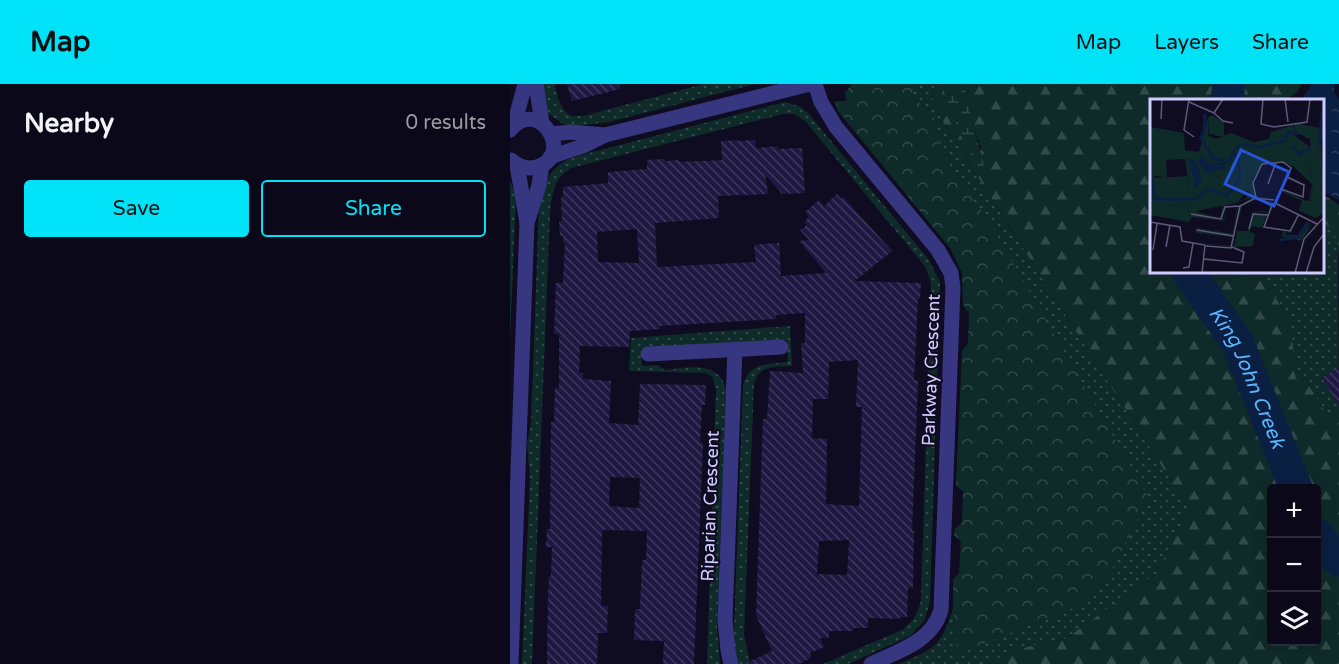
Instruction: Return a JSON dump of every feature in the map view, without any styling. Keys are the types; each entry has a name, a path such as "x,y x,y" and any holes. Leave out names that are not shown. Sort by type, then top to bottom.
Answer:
{"street":[{"path":"512,128 525,84"},
{"path":"511,664 516,364 527,223 546,161 553,149 536,84"},
{"path":"513,161 529,168 605,135 810,84"},
{"name":"Parkway Crescent","path":"815,84 821,102 836,127 938,250 951,273 953,287 941,610 938,621 921,640 871,664"},
{"path":"512,128 528,120 547,128 605,135"},
{"path":"513,161 527,223"},
{"path":"648,354 781,347"},
{"name":"Riparian Crescent","path":"731,664 726,620 735,350"}],"green space":[{"path":"543,84 555,84 562,107 568,114 583,116 704,84 755,84 609,122 574,126 563,124 549,114 545,105"},
{"path":"852,84 913,84 912,96 933,116 944,156 995,232 1149,498 1104,585 1073,608 955,655 957,643 953,580 959,573 961,542 954,535 955,529 962,522 963,491 956,486 962,350 968,344 969,313 963,305 962,273 950,248 838,111 835,101 846,101 845,93"},
{"path":"895,84 935,84 932,96 942,121 1189,509 1156,574 1065,639 1013,650 988,664 899,664 935,645 945,631 953,608 957,643 1088,569"},
{"path":"935,84 943,85 961,136 982,151 969,113 964,84 1302,84 1297,92 1286,99 1150,99 1150,273 1263,273 1291,326 1296,379 1305,379 1329,418 1339,411 1339,664 988,664 1013,650 1065,639 1156,574 1189,509 941,119 932,96"},
{"path":"941,84 964,84 987,182 961,136"},
{"path":"785,102 801,107 808,113 929,260 940,282 930,602 924,621 910,636 848,664 823,664 902,630 914,617 921,601 931,285 923,264 806,122 794,114 783,114 571,168 557,182 550,212 532,664 522,664 530,479 527,442 531,425 538,220 545,184 555,169 573,157"},
{"path":"510,181 516,196 510,340"},
{"path":"1324,196 1339,205 1339,256 1334,231 1324,222"},
{"path":"1324,221 1338,233 1339,411 1329,418 1305,379 1296,379 1291,326 1263,273 1324,273"},
{"path":"790,326 792,366 768,368 760,373 754,384 744,634 750,664 739,664 734,631 743,385 746,377 755,368 788,362 787,340 641,349 642,366 658,365 664,370 692,367 709,369 722,379 726,389 717,626 720,664 707,664 716,389 712,376 705,373 629,371 631,338"}],"water":[{"path":"1312,84 1335,84 1334,92 1339,100 1339,200 1324,192 1324,99 1302,99"}],"building":[{"path":"567,84 619,84 620,89 572,101"},
{"path":"755,140 756,148 778,146 778,149 802,148 805,193 782,194 765,174 768,194 718,196 719,218 655,223 657,267 756,262 754,245 775,243 775,245 779,242 781,276 826,273 799,241 809,240 800,230 807,225 804,222 809,217 805,212 819,200 824,206 837,194 841,199 843,197 892,251 855,281 921,283 920,299 918,299 914,380 918,381 912,531 914,531 913,588 908,588 907,617 900,617 900,619 868,618 868,628 853,628 853,631 829,631 829,638 820,638 824,647 810,653 811,658 799,664 744,664 772,651 756,615 763,419 767,419 770,371 803,373 801,343 805,343 805,313 776,315 776,319 660,326 660,329 630,331 629,347 580,346 579,373 583,373 583,379 611,381 609,423 638,425 640,384 706,385 705,405 702,405 700,442 703,443 694,664 663,664 664,641 634,640 635,609 640,609 642,560 646,560 647,531 602,530 601,606 608,606 607,633 598,633 597,664 547,664 548,597 552,547 546,547 547,529 550,529 551,422 554,422 555,388 559,388 559,334 554,334 556,283 563,283 565,243 563,243 563,236 560,236 559,221 562,221 563,187 608,183 608,172 647,169 647,160 665,159 680,162 722,160 721,141","holes":["637,229 639,263 598,262 597,232","858,360 856,407 862,407 859,506 826,504 827,439 812,438 813,399 828,399 829,362","610,477 640,478 639,508 609,506","849,540 847,575 817,574 819,541"]},
{"path":"1339,367 1339,406 1322,378"}],"waterway":[{"name":"King John Creek","path":"1227,99 1229,84"},
{"name":"King John Creek","path":"1189,273 1237,342 1294,484"},
{"name":"King John Creek","path":"1319,538 1339,560"}]}
